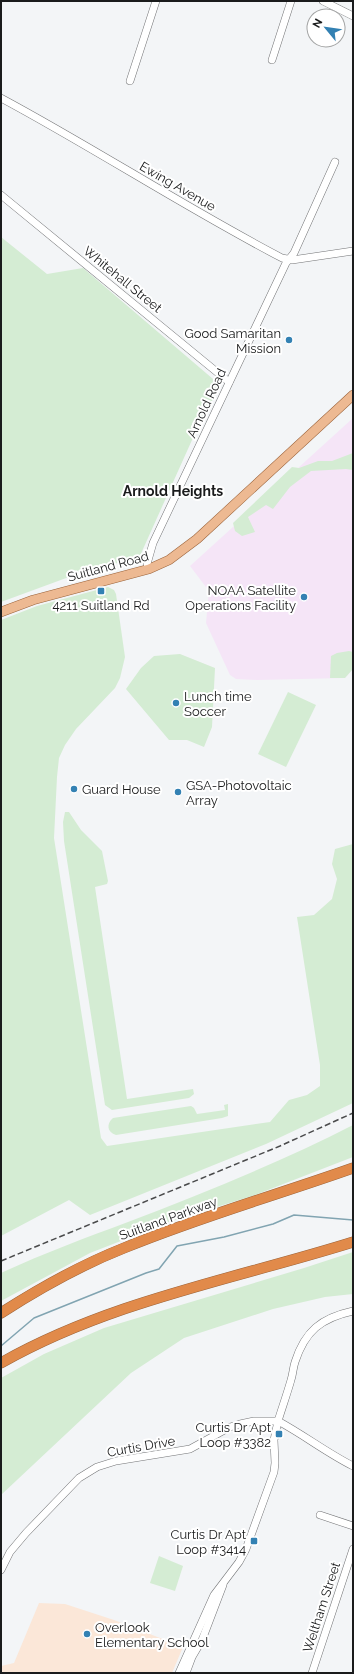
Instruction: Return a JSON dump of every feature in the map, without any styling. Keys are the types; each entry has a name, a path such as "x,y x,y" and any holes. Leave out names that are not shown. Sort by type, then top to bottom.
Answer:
{"highway":[{"name":"Suitland Parkway","path":"1,1313 65,1276 124,1248 168,1231 353,1168"},
{"path":"1,1363 57,1335 127,1308 353,1242"}],"main road":[{"name":"Suitland Road","path":"1,612 33,600 149,569 169,560 197,539 353,395"}],"street":[{"path":"130,81 156,1"},
{"path":"272,60 291,1"},
{"path":"323,1 353,16"},
{"name":"Ewing Avenue","path":"1,98 92,149 228,230 282,258 288,259 353,251"},
{"name":"Arnold Road","path":"149,569 147,564 153,543 288,259 294,253 335,162"},
{"name":"Whitehall Street","path":"1,195 229,382"},
{"path":"179,1673 214,1595 239,1562 246,1549 274,1472 274,1440 278,1421 292,1379 295,1363 303,1343 312,1330 325,1320 353,1311"},
{"name":"Curtis Drive","path":"1,1570 10,1552 26,1533 79,1478 97,1467 116,1460 190,1449 230,1427 254,1421 278,1421 303,1434 331,1454 353,1466"},
{"path":"320,1515 353,1526"},
{"name":"Weltham Street","path":"312,1673 353,1549"},
{"path":"186,1673 192,1657 206,1630 225,1581"}],"shaded area":[{"name":"NOAA Satellite Operations Facility","path":"353,418 353,669 345,678 236,679 230,675 206,623 209,591 190,566"},
{"name":"Overlook Elementary School","path":"39,1603 65,1604 114,1620 183,1647 172,1673 1,1673 1,1666 14,1663"}],"green space":[{"path":"1,237 47,274 83,268 220,385 192,440 139,558 88,570 1,602"},
{"path":"353,453 353,470 311,471 290,487 273,509 266,505 248,517 255,532 242,536 235,531 233,523 292,467 299,468 318,461 332,461"},
{"path":"108,587 114,590 116,594 125,657 120,678 115,688 76,729 65,745 59,758 54,838 101,1138 107,1146 270,1122 289,1100 307,1095 320,1086 320,1065 297,917 314,915 332,899 337,879 332,864 335,849 353,844 353,1103 266,1144 90,1215 69,1200 1,1236 1,620 37,606"},
{"path":"349,651 353,652 353,669 345,678 330,678 331,656 337,653"},
{"name":"Lunch time Soccer","path":"180,654 215,668 212,727 204,747 187,740 169,740 126,689 141,668 154,656"},
{"path":"288,692 316,705 286,767 258,754"},
{"path":"65,812 69,812 81,830 102,851 108,881 107,884 95,887 127,1099 193,1089 194,1094 189,1098 112,1110 105,1105 64,841 63,822"},
{"path":"228,1104 228,1116 222,1118 116,1135 113,1134 108,1128 109,1123 113,1118 191,1106 197,1114 225,1110 224,1105"},
{"path":"353,1125 353,1157 255,1195 172,1221 90,1253 1,1301 1,1273 48,1253 185,1200 298,1152"},
{"path":"353,1252 353,1294 325,1297 273,1309 184,1338 131,1373 1,1495 1,1378 44,1354 104,1328"},
{"path":"159,1556 183,1566 175,1591 150,1583"}],"waterway":[{"path":"1,1346 34,1318 159,1269 177,1246 224,1237 273,1224 294,1215 353,1220"}],"railway":[{"path":"1,1261 280,1146 353,1113"}],"place":[{"name":"Good Samaritan Mission","path":"289,340"},
{"name":"4211 Suitland Rd","path":"101,591"},
{"name":"NOAA Satellite Operations Facility","path":"304,597"},
{"name":"Lunch time Soccer","path":"176,703"},
{"name":"Guard House","path":"74,789"},
{"name":"GSA-Photovoltaic Array","path":"178,792"},
{"name":"Curtis Dr Apt Loop #3382","path":"279,1434"},
{"name":"Curtis Dr Apt Loop #3414","path":"254,1541"},
{"name":"Overlook Elementary School","path":"87,1634"}],"district":[{"name":"Arnold Heights","path":"173,491"}]}
